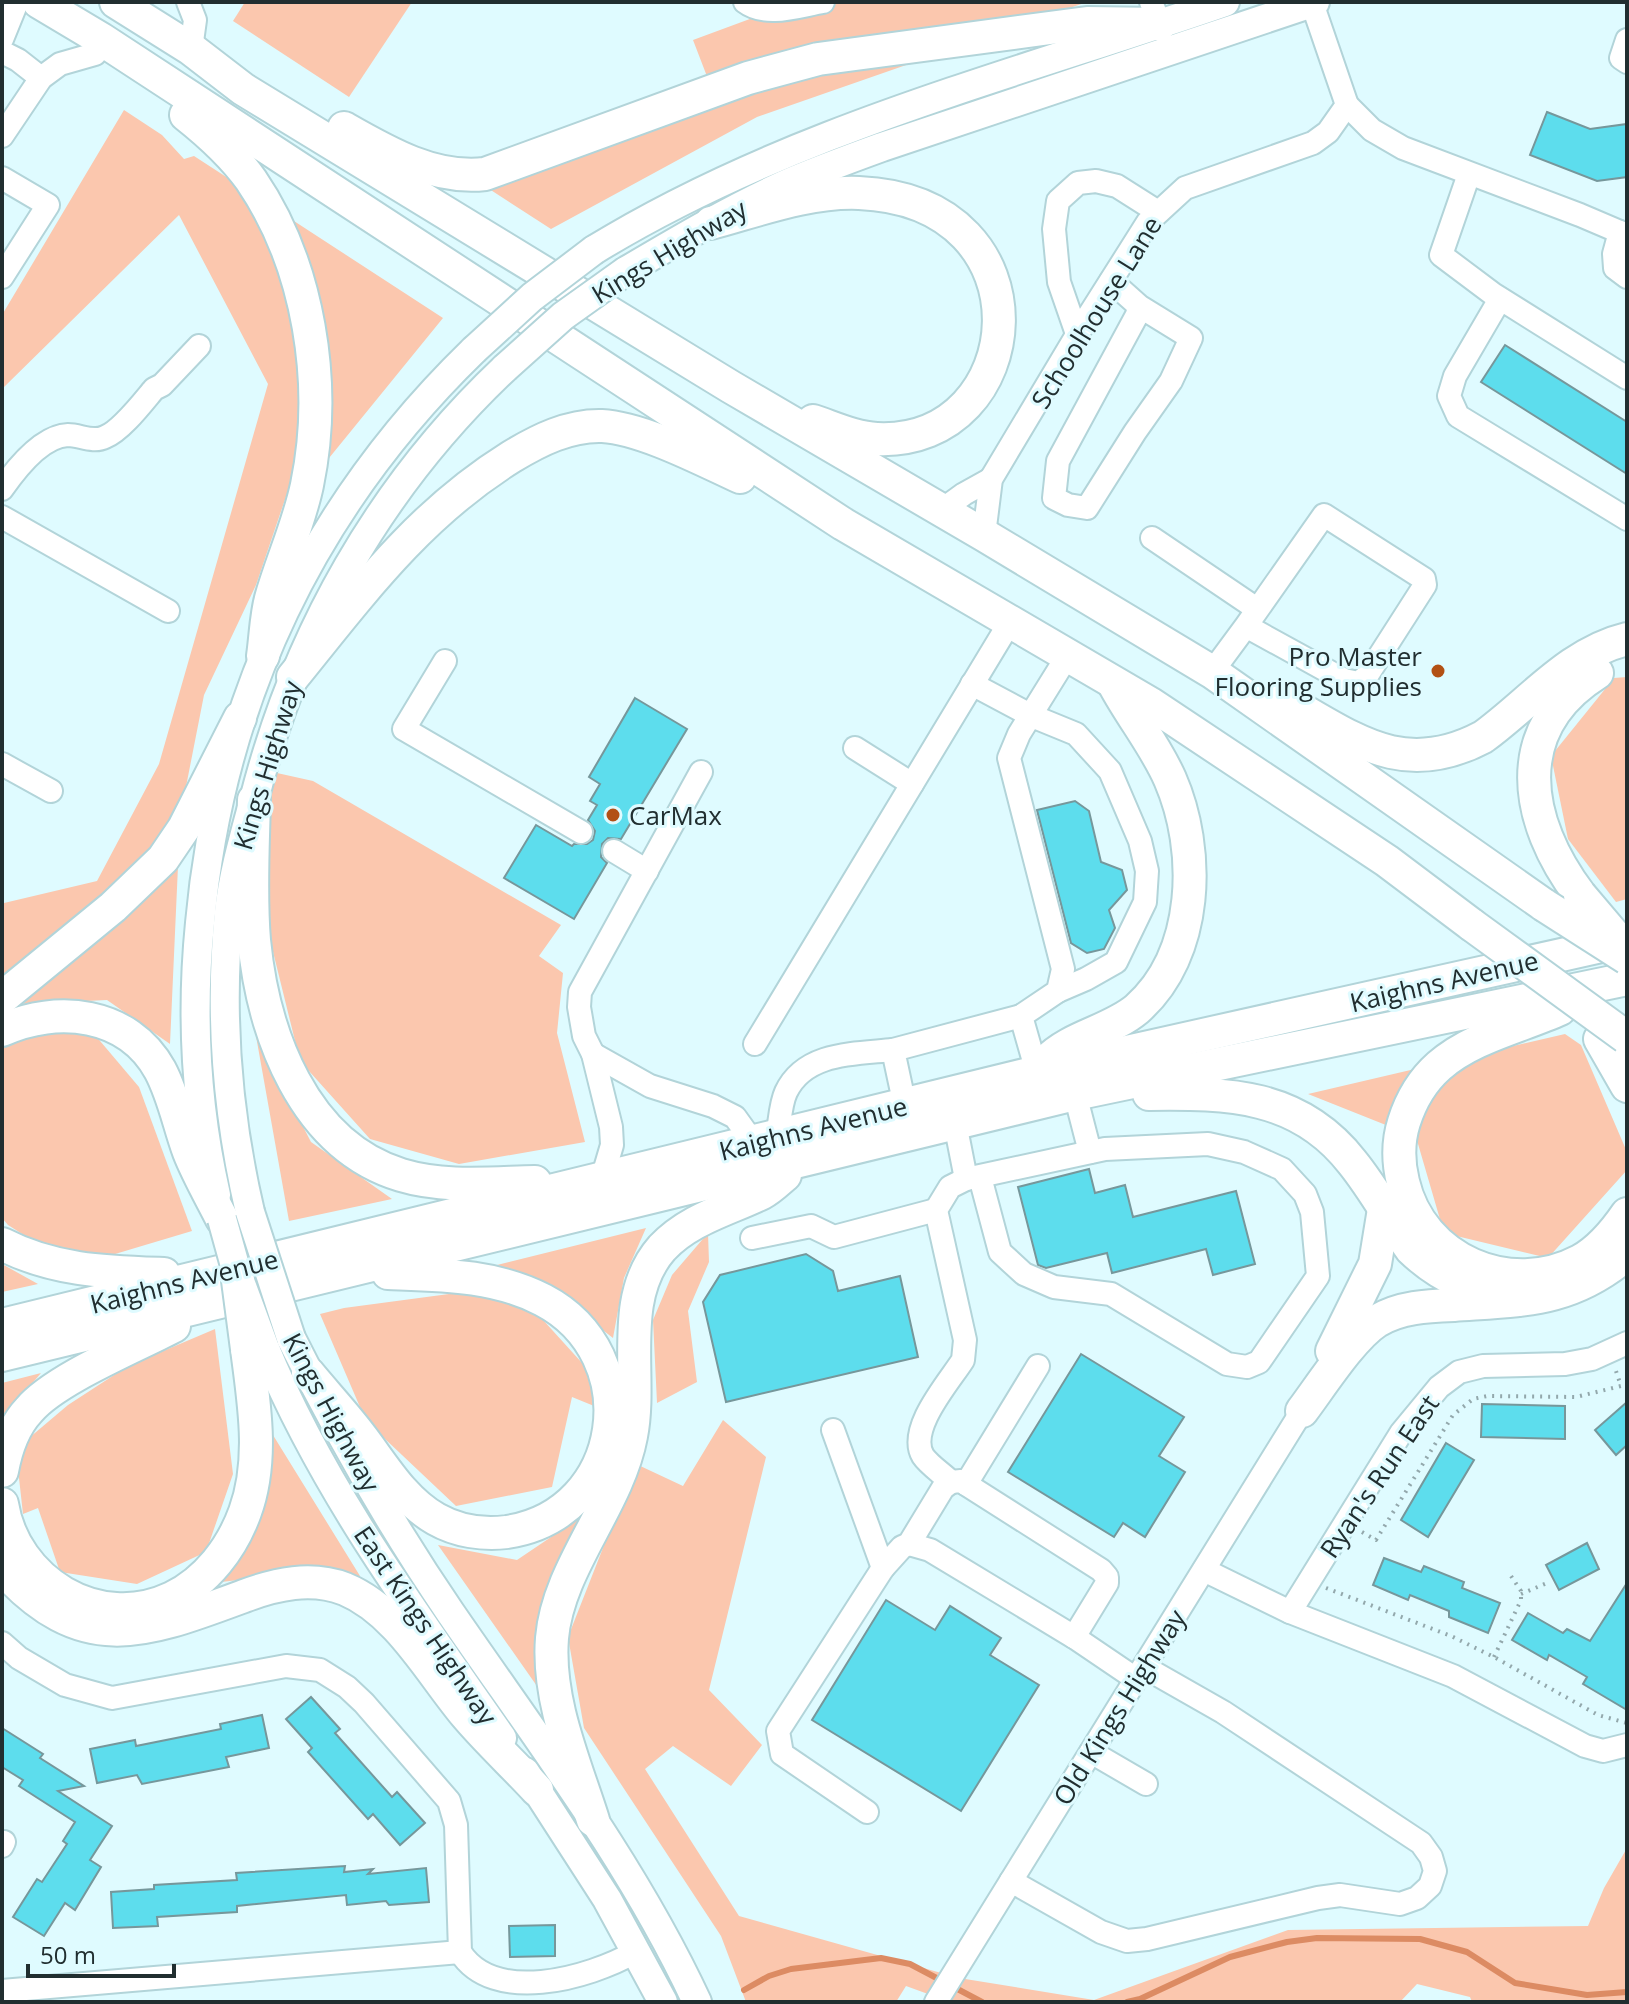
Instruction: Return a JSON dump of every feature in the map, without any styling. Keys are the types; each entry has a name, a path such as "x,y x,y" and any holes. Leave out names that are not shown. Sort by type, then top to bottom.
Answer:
{"highway":[{"path":"124,4 243,89 731,387 1212,672 1544,905 1627,956"},
{"path":"44,5 95,54 175,107 208,133 236,162 271,214 288,251 307,321 314,374 314,432 303,505 271,598 263,656"},
{"path":"44,5 101,39 843,524 1112,681 1327,820 1472,925 1557,969 1617,1038 1627,1086"},
{"path":"191,49 249,74 407,160 441,172 470,176 497,171 748,78 818,59 1156,13"},
{"path":"711,223 816,196 858,193 903,199 939,214 967,236 994,279 999,309 998,342 979,386 955,413 940,424 911,436 862,437 813,421 731,387"},
{"path":"293,677 380,569 418,528 492,469 564,431 605,426 642,435 843,524"},
{"path":"1212,672 1261,687 1378,750 1422,757 1453,750 1483,737 1574,662 1602,647 1627,639"},
{"path":"1627,661 1598,673 1569,693 1550,719 1538,752 1534,783 1539,818 1551,853 1580,895 1611,929 1627,956"},
{"path":"1037,1072 1057,1050 1103,1030 1135,1010 1147,998 1170,964 1184,921 1189,883 1188,847 1177,796 1160,760 1112,681"},
{"path":"2,998 113,907 163,859 184,828 240,718"},
{"path":"254,800 252,910 263,997 272,1028 295,1081 324,1126 361,1157 418,1180 456,1184 598,1180"},
{"path":"1557,969 1627,919"},
{"name":"Kaighns Avenue","path":"2,1355 210,1289 598,1180 1037,1072 1557,969 1627,940"},
{"path":"1617,982 1557,1011 1470,1046 1438,1067 1426,1079 1408,1109 1399,1157 1410,1205 1428,1232 1451,1254 1498,1274 1534,1275 1566,1268 1596,1251 1627,1214"},
{"name":"Kaighns Avenue","path":"2,1325 210,1289 345,1272 1075,1094 1617,982"},
{"path":"2,1030 32,1018 71,1015 108,1024 140,1045 152,1057 164,1079 190,1152 236,1216"},
{"path":"1075,1094 1213,1094 1277,1106 1312,1124 1340,1148 1411,1249 1443,1275 1477,1291 1517,1300"},
{"path":"593,1820 558,1703 552,1639 561,1599 629,1447 634,1412 635,1325 640,1292 653,1261 674,1237 701,1219 765,1192 800,1163"},
{"path":"1302,1411 1370,1278 1379,1252 1384,1209"},
{"path":"2,1244 38,1260 61,1266 210,1289"},
{"path":"1302,1411 1363,1331 1387,1316 1416,1308 1552,1296 1599,1276 1627,1254"},
{"path":"308,1373 400,1488 436,1519 463,1530 510,1531 555,1514 579,1494 604,1454 612,1404 604,1370 597,1353 581,1332 546,1302 482,1279 345,1272"},
{"path":"2,1504 6,1523 20,1552 44,1581 72,1599 105,1607 138,1607 156,1604 187,1590 202,1579 227,1549 245,1511 255,1470 256,1423 268,1345 237,1273"},
{"path":"2,1471 11,1437 43,1396 210,1289"},
{"path":"2,1568 46,1609 64,1619 105,1630 127,1631 169,1623 281,1584 302,1582 340,1587 358,1595 388,1619 468,1716 537,1790"}],"main road":[{"name":"Kings Highway","path":"263,656 311,559 368,469 412,415 474,350 532,297 594,250 709,187 818,140 1156,13 1225,2"},
{"name":"Kings Highway","path":"697,2002 647,1904 382,1508 308,1373 268,1345 236,1216 224,1017 232,889 263,764 293,677 330,595 380,513 449,424 563,316 626,271 782,186 882,147 1314,2"},
{"path":"237,1273 236,1216 213,1181 200,1085 196,966 207,857 221,784 240,718 263,656"},
{"name":"East Kings Highway","path":"268,1345 309,1440 347,1508 607,1899 663,2002"}],"street":[{"path":"2,39 17,2"},
{"path":"188,2 195,20 191,49"},
{"path":"745,2 770,11 823,2"},
{"path":"1314,2 1347,105 1372,130 1403,148 1623,234 1614,254 1615,268 1627,277"},
{"path":"1627,40 1621,58 1627,62"},
{"path":"2,52 41,78"},
{"path":"2,136 41,78 60,64 95,54"},
{"name":"Schoolhouse Lane","path":"984,535 991,479 1148,222 1185,188 1313,143 1328,132 1347,105"},
{"path":"1469,174 1441,255 1500,299 1627,378"},
{"path":"2,178 48,205 2,277"},
{"path":"1077,334 1059,282 1054,229 1058,201 1078,183 1096,181 1117,186 1158,212"},
{"path":"1111,281 1139,306 1191,338 1171,381 1087,508 1068,505 1054,498 1058,461 1139,306"},
{"path":"1500,299 1455,376 1449,396 1458,416 1627,519"},
{"path":"2,489 18,469 49,441 70,435 92,439 105,437 178,370 199,346"},
{"name":"Schoolhouse Lane","path":"942,510 991,479"},
{"path":"1152,538 1252,618 1344,680 1358,683 1366,677 1425,585 1424,579 1324,515 1252,618 1212,672"},
{"path":"2,517 168,611"},
{"path":"755,1044 1010,622"},
{"path":"1058,991 1063,969 1009,758 1019,734 1068,655"},
{"path":"445,661 404,729 581,832"},
{"path":"593,1054 650,1086 713,1106 735,1117 765,1139 785,1094 803,1069 838,1056 893,1050 1021,1016 1058,991 1116,962 1145,902 1147,871 1140,841 1110,771 1076,734 1032,716 972,684"},
{"path":"855,748 912,784"},
{"path":"2,764 51,791"},
{"path":"598,1180 612,1145 611,1127 593,1054 584,1036 580,992 701,772"},
{"path":"614,851 647,871"},
{"path":"1021,1016 1037,1072"},
{"path":"893,1050 905,1106"},
{"path":"1075,1094 1090,1152"},
{"path":"955,1123 973,1178 1000,1252 1024,1274 1054,1287 1111,1294 1227,1364 1247,1367 1259,1362 1318,1276 1312,1212 1305,1194 1282,1169 1244,1152 1208,1144 1105,1149 973,1178 950,1187 936,1210 965,1349 963,1360 922,1423 919,1445 923,1457 958,1483 1101,1570 1107,1577 1107,1583 1074,1637"},
{"path":"752,1238 811,1226 834,1237 936,1210"},
{"name":"Ryan's Run East","path":"1290,1612 1401,1433 1439,1387 1459,1372 1483,1366 1565,1364 1592,1359 1627,1343"},
{"path":"867,1812 782,1754 778,1731 883,1568 902,1547 909,1544 943,1488 958,1483 1038,1366"},
{"name":"Old Kings Highway","path":"936,2002 1302,1411"},
{"path":"833,1430 883,1568"},
{"path":"909,1544 930,1550 1140,1673 1223,1712 1421,1843 1431,1857 1435,1871 1430,1886 1417,1898 1400,1904 1340,1895 1176,1933 1127,1941 1101,1932 1011,1881"},
{"path":"1204,1570 1290,1612 1453,1676 1585,1746 1603,1751 1627,1745"},
{"path":"2,1643 19,1658 65,1685 112,1698 286,1666 309,1667 329,1673 364,1703 449,1801 456,1825 460,1952 472,1974 495,1990 542,1994 577,1984 637,1951"},
{"path":"1091,1752 1146,1784"},
{"path":"2,1991 460,1952"}],"path":[{"path":"1353,1541 1360,1531 1376,1540 1461,1406 1487,1396 1576,1397 1621,1386 1616,1369"},
{"path":"1494,1657 1521,1600 1521,1594 1509,1573"},
{"path":"1330,1580 1326,1589 1451,1636 1598,1715 1627,1723"},
{"path":"1521,1594 1547,1583"}],"shaded area":[{"path":"245,2 412,2 349,97 233,21"},
{"path":"810,2 1087,2 757,117 551,229 480,183 713,92 693,40 777,9"},
{"path":"124,110 162,135 184,159 194,156 443,318 325,463 296,467 256,585 204,695 183,802 171,839 2,986 4,903 97,881 159,764 268,384 179,215 2,389 2,315"},
{"path":"1627,677 1627,899 1616,902 1568,839 1551,756 1614,678"},
{"path":"268,771 313,781 561,925 539,956 563,973 557,1033 585,1142 459,1164 370,1139 300,1061 260,899"},
{"path":"178,866 170,1044 107,1000 23,1004"},
{"path":"28,1031 95,1035 139,1087 192,1231 105,1257 46,1249 2,1218 2,1047"},
{"path":"1565,1034 1581,1045 1627,1152 1627,1170 1548,1258 1444,1233 1416,1137 1308,1094"},
{"path":"256,1036 311,1142 392,1199 289,1221"},
{"path":"646,1228 624,1278 613,1338 536,1278 497,1265"},
{"path":"708,1233 709,1262 688,1311 697,1382 657,1403 653,1320 672,1275"},
{"path":"2,1264 38,1284 2,1292"},
{"path":"464,1292 534,1310 583,1364 599,1408 572,1397 552,1487 456,1506 366,1421 320,1314"},
{"path":"215,1329 233,1474 206,1552 137,1584 60,1572 38,1508 23,1514 18,1469 29,1438 68,1405 128,1366"},
{"path":"41,1373 2,1419 2,1383"},
{"path":"723,1420 766,1457 709,1690 762,1745 731,1786 673,1746 645,1769 739,1916 959,1978 1094,2000 1288,1930 1588,1926 1604,1888 1627,1848 1627,2002 1472,2002 1470,1997 1417,1984 1400,2002 950,2002 906,1986 896,2002 746,2002 721,1936 584,1728 568,1637 636,1464 683,1486"},
{"path":"268,1427 360,1576 282,1575 221,1582 262,1511"},
{"path":"597,1506 539,1689 438,1545 517,1560"}],"building":[{"path":"1547,112 1590,129 1627,124 1627,177 1597,181 1530,155"},
{"path":"1505,345 1627,422 1627,474 1481,382"},
{"name":"CarMax","path":"635,698 687,729 621,839 608,838 602,844 601,857 607,863 574,919 504,878 536,825 572,846 593,840 595,831 588,820 597,805 590,801 600,784 589,777"},
{"path":"1075,801 1089,811 1101,862 1122,870 1127,890 1109,910 1115,928 1104,949 1087,953 1071,943 1037,810"},
{"path":"1089,1169 1095,1193 1125,1185 1133,1217 1236,1191 1255,1264 1213,1275 1206,1249 1112,1273 1107,1253 1046,1268 1038,1265 1018,1187"},
{"path":"806,1254 833,1271 838,1291 900,1276 918,1357 726,1402 703,1302 720,1275"},
{"path":"1081,1354 1184,1417 1159,1456 1185,1472 1145,1537 1123,1523 1114,1537 1008,1472"},
{"path":"1627,1402 1627,1445 1616,1455 1595,1430"},
{"path":"1482,1404 1565,1406 1565,1439 1481,1437"},
{"path":"1446,1443 1474,1460 1428,1537 1401,1520"},
{"path":"1587,1543 1599,1569 1559,1590 1546,1565"},
{"path":"1384,1558 1421,1572 1424,1566 1464,1582 1462,1588 1500,1603 1488,1633 1449,1617 1449,1611 1410,1595 1408,1600 1373,1585"},
{"path":"1627,1583 1627,1710 1583,1684 1587,1677 1549,1655 1547,1660 1512,1640 1528,1613 1563,1633 1567,1629 1590,1641"},
{"path":"886,1600 935,1630 950,1606 1001,1638 990,1655 1039,1685 961,1811 812,1720"},
{"path":"311,1697 340,1729 335,1733 392,1797 397,1792 425,1823 400,1845 373,1814 368,1819 308,1752 312,1748 286,1719"},
{"path":"262,1715 269,1748 226,1757 229,1767 142,1784 137,1775 97,1783 90,1749 135,1740 136,1746 221,1729 220,1724"},
{"path":"2,1728 43,1754 40,1758 84,1786 58,1791 112,1826 90,1860 101,1867 75,1910 65,1903 44,1936 13,1917 37,1879 42,1882 67,1844 63,1841 75,1822 19,1786 23,1780 2,1767"},
{"path":"345,1866 344,1872 373,1869 368,1874 426,1868 429,1902 389,1905 386,1901 347,1905 346,1895 237,1906 237,1912 157,1917 158,1926 113,1928 111,1892 154,1889 154,1885 237,1880 236,1873"},
{"path":"555,1925 555,1956 510,1957 509,1926"}],"waterway":[{"path":"1127,2002 1140,1999 1230,1957 1287,1942 1317,1938 1420,1939 1467,1952 1515,1983 1587,1995 1627,1992"},
{"path":"744,1990 769,1976 791,1969 881,1958 910,1964 982,2002"}],"place":[{"name":"Pro Master Flooring Supplies","path":"1438,671"},
{"name":"CarMax","path":"613,815"}]}
